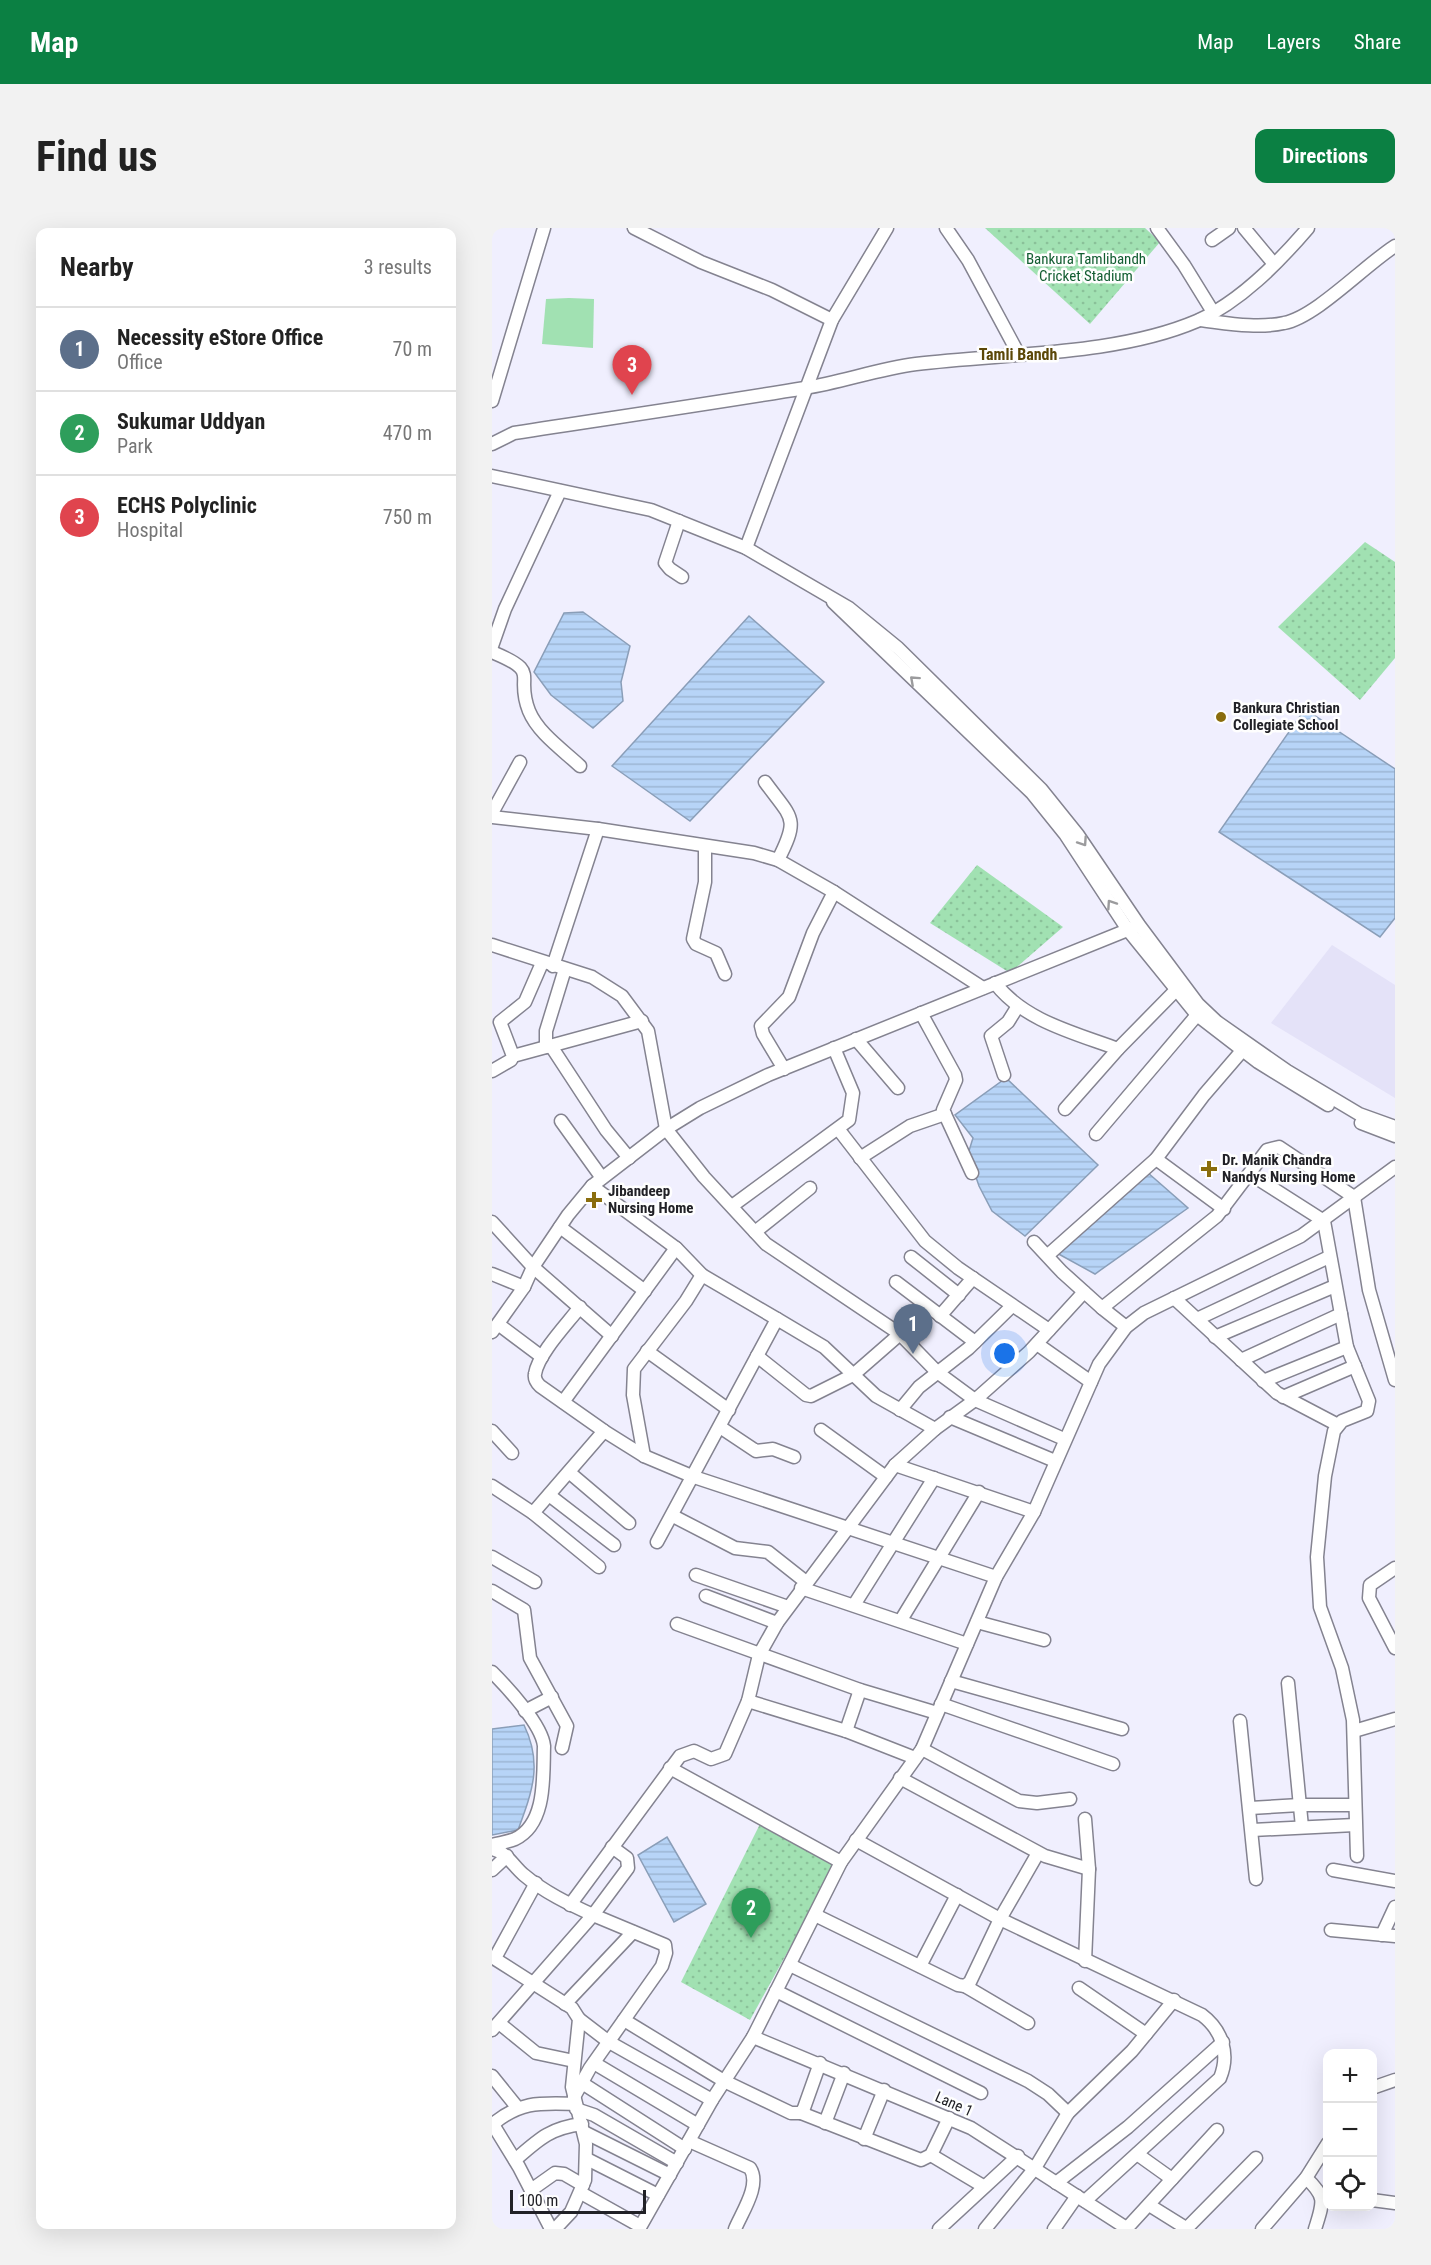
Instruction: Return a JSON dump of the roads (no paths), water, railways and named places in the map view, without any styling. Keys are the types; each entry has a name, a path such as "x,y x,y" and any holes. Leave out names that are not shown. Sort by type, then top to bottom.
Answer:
{"street":[{"path":"492,401 497,369 544,228"},
{"path":"634,228 701,262 772,290 832,320"},
{"path":"746,548 832,320 887,228"},
{"path":"945,228 968,260 1018,353"},
{"path":"1156,228 1184,265 1213,312"},
{"path":"1212,240 1229,228"},
{"path":"1244,228 1274,264"},
{"path":"492,444 514,433 808,388 914,364 1112,345 1178,328 1200,320 1229,303 1274,264 1308,228"},
{"path":"1200,320 1270,325 1285,323 1311,310 1395,246"},
{"path":"492,476 651,510 746,548 830,599 844,615 1016,776 1065,834 1175,991 1197,1015 1329,1106 1366,1125 1395,1136"},
{"path":"492,646 505,609 560,491"},
{"path":"679,521 665,562 670,569 682,577"},
{"path":"492,652 522,668 525,673 527,702 535,721 580,766"},
{"path":"520,762 492,815 754,853 778,860 1046,1022 1118,1049"},
{"path":"765,782 792,820 792,833 778,860"},
{"path":"598,829 553,966 546,1030 549,1047 628,1158"},
{"path":"705,846 705,882 693,939 696,944 716,954 725,974"},
{"path":"783,1069 763,1034 761,1026 789,996 813,933 834,892"},
{"path":"542,1357 495,1328 524,1287 533,1267 560,1227 597,1182 666,1129 700,1108 783,1069 1133,928"},
{"path":"1133,928 1198,1004 1245,1048 1359,1114 1395,1127"},
{"path":"492,945 608,985 622,996 642,1021 653,1049 666,1129 755,1232 776,1252 900,1334 938,1372 975,1400 1064,1440"},
{"path":"501,1028 503,1018 525,1002 553,966"},
{"path":"1065,1109 1118,1049 1175,991"},
{"path":"1004,1075 991,1036 1008,1022 1018,1006"},
{"path":"921,1013 955,1075 956,1080 943,1104 945,1114 972,1173"},
{"path":"1096,1134 1197,1015"},
{"path":"492,1018 501,1028 513,1056"},
{"path":"492,1071 511,1060 513,1056 642,1021"},
{"path":"856,1039 898,1088"},
{"path":"732,1206 839,1130 851,1116 853,1092 834,1048"},
{"path":"1048,1255 1156,1159 1245,1048"},
{"path":"860,1158 910,1126 945,1114"},
{"path":"561,1121 597,1182 676,1248 702,1275 824,1347 864,1388 935,1429"},
{"path":"839,1130 925,1240 973,1278 1048,1330"},
{"path":"1102,1308 1224,1209 1267,1150 1279,1147 1354,1197 1369,1290 1395,1380"},
{"path":"1156,1159 1224,1209"},
{"path":"531,2190 555,2173 564,2174 582,2189 640,2228 712,2100 753,2037 841,1862 918,1754 996,1577 1034,1512 1099,1364 1126,1327 1144,1313 1301,1236 1395,1167"},
{"path":"1251,1174 1324,1221 1347,1347 1369,1407 1362,1415 1338,1425 1334,1431 1325,1476 1317,1557 1318,1584 1325,1625 1342,1668 1354,1731 1357,1856"},
{"path":"755,1232 810,1188"},
{"path":"492,1222 533,1267 612,1336"},
{"path":"560,1227 645,1292"},
{"path":"1034,1242 1084,1292 1126,1327"},
{"path":"564,1402 676,1248"},
{"path":"911,1257 958,1294"},
{"path":"1197,1319 1329,1257"},
{"path":"492,1274 524,1287"},
{"path":"645,1456 632,1377 634,1369 686,1301 702,1275"},
{"path":"940,1316 973,1278"},
{"path":"896,1282 975,1342"},
{"path":"1215,1337 1335,1286"},
{"path":"570,1905 669,1768 687,1752 694,1751 711,1759 725,1754 748,1701 759,1655 777,1623 803,1585 895,1465 935,1429 975,1400 1037,1344 1084,1292"},
{"path":"1174,1298 1283,1397 1338,1425"},
{"path":"900,1410 910,1396 975,1342 1012,1306"},
{"path":"580,1307 542,1357 535,1380 540,1386 604,1431 645,1456 694,1477 996,1577"},
{"path":"1241,1360 1341,1314"},
{"path":"657,1542 694,1477 777,1318"},
{"path":"757,1356 806,1395 818,1394 853,1375 900,1334"},
{"path":"1037,1344 1091,1382"},
{"path":"1263,1381 1347,1347"},
{"path":"647,1351 729,1410"},
{"path":"1283,1397 1355,1366"},
{"path":"950,1417 1055,1461"},
{"path":"720,1427 756,1451 773,1449 794,1457"},
{"path":"821,1430 886,1477"},
{"path":"492,1431 512,1453"},
{"path":"533,1513 604,1431"},
{"path":"895,1465 1034,1512"},
{"path":"570,1473 629,1523"},
{"path":"854,1605 894,1545 934,1478"},
{"path":"492,1486 533,1513 599,1567"},
{"path":"901,1620 979,1492"},
{"path":"549,1495 614,1545"},
{"path":"672,1516 735,1548 768,1552 803,1585 967,1644"},
{"path":"492,1557 535,1582"},
{"path":"1395,1568 1370,1585 1369,1598 1395,1648"},
{"path":"696,1575 788,1607"},
{"path":"492,1591 524,1610 530,1658 567,1726 561,1748"},
{"path":"705,1596 777,1623"},
{"path":"977,1622 1044,1640"},
{"path":"676,1624 860,1690 939,1709 1113,1764"},
{"path":"492,1847 515,1839 530,1826 540,1803 543,1738 525,1711 495,1680"},
{"path":"951,1681 1122,1729"},
{"path":"1288,1683 1302,1827"},
{"path":"846,1731 860,1690"},
{"path":"525,1711 552,1697"},
{"path":"748,1701 918,1754 1019,1801 1037,1803 1070,1799"},
{"path":"1354,1731 1395,1719"},
{"path":"1240,1721 1256,1879"},
{"path":"669,1768 841,1862"},
{"path":"900,1778 1038,1852 1065,1863 1089,1869"},
{"path":"1250,1808 1355,1805"},
{"path":"1085,1819 1089,1869 1085,1961"},
{"path":"1252,1830 1355,1825"},
{"path":"856,1840 999,1919 1085,1961 1174,2000 1211,2022 1223,2042 1226,2060 1220,2078 1137,2154 1081,2198 1054,2229"},
{"path":"492,1847 507,1856 522,1874 570,1905 665,1946 666,1953 662,1966 594,2062 582,2083 575,2103"},
{"path":"574,2061 536,2053 494,2027 593,1915 628,1868 627,1858 612,1847"},
{"path":"965,1986 970,1982 999,1919 1038,1852"},
{"path":"492,1870 507,1856"},
{"path":"1333,1869 1395,1881"},
{"path":"536,1883 493,1957 566,2004 579,2019 609,2042 712,2100"},
{"path":"920,1966 957,1895"},
{"path":"1382,1935 1395,1907"},
{"path":"815,1915 965,1986 1028,2023"},
{"path":"1331,1930 1395,1936"},
{"path":"566,2004 633,1932"},
{"path":"790,1965 1028,2081 1048,2094 1068,2113"},
{"path":"1079,1988 1146,2034"},
{"path":"776,1991 981,2093"},
{"path":"986,2229 1035,2168 1068,2113 1146,2034 1174,2000"},
{"path":"579,2019 574,2061 575,2103 583,2128 587,2159 582,2189 571,2212 553,2229 493,2123 517,2107 544,2103 575,2103 677,2163"},
{"path":"624,2020 724,2080 791,2113 801,2113 914,2159 927,2159 931,2155 949,2118"},
{"name":"Lane 1","path":"753,2037 844,2073 991,2138 1081,2198 1112,2225 1127,2229"},
{"path":"1056,2183 1128,2127 1223,2042"},
{"path":"594,2062 698,2125"},
{"path":"801,2113 820,2063"},
{"path":"825,2123 844,2073"},
{"path":"492,2076 517,2107"},
{"path":"1377,2086 1395,2080"},
{"path":"582,2083 687,2145 750,2168 754,2174 753,2187 735,2229"},
{"path":"864,2139 884,2090"},
{"path":"515,2160 544,2135 562,2126 583,2128 670,2175"},
{"path":"1127,2229 1217,2130"},
{"path":"1262,2229 1306,2178 1323,2152"},
{"path":"1137,2154 1172,2180"},
{"path":"931,2155 983,2186"},
{"path":"939,2229 1018,2156"},
{"path":"1149,2205 1186,2229 1256,2158"},
{"path":"587,2159 658,2195"},
{"path":"1306,2178 1323,2192"},
{"path":"1315,2229 1323,2200"},
{"path":"1377,2201 1395,2204"}],"water":[{"path":"583,612 630,646 621,682 623,701 593,728 551,695 534,672 564,613"},
{"path":"749,616 824,682 690,821 612,766"},
{"path":"1305,709 1395,769 1395,918 1380,937 1219,832"},
{"path":"1006,1078 1098,1165 1025,1236 992,1211 979,1186 968,1154 973,1138 955,1115"},
{"path":"1147,1172 1188,1208 1095,1274 1055,1252"},
{"path":"524,1725 530,1739 534,1765 528,1803 518,1830 492,1835 492,1729"},
{"path":"667,1837 706,1904 674,1922 638,1855"}],"place":[{"name":"ECHS Polyclinic","path":"632,395"},
{"name":"Bankura Christian Collegiate School","path":"1221,717"},
{"name":"Dr. Manik Chandra Nandys Nursing Home","path":"1209,1169"},
{"name":"Jibandeep Nursing Home","path":"594,1200"},
{"name":"Necessity eStore Office","path":"913,1354"},
{"name":"Sukumar Uddyan","path":"751,1938"}],"district":[{"name":"Tamli Bandh","path":"1018,354"}],"park label":[{"name":"Bankura Tamlibandh Cricket Stadium","path":"1086,268"}]}
